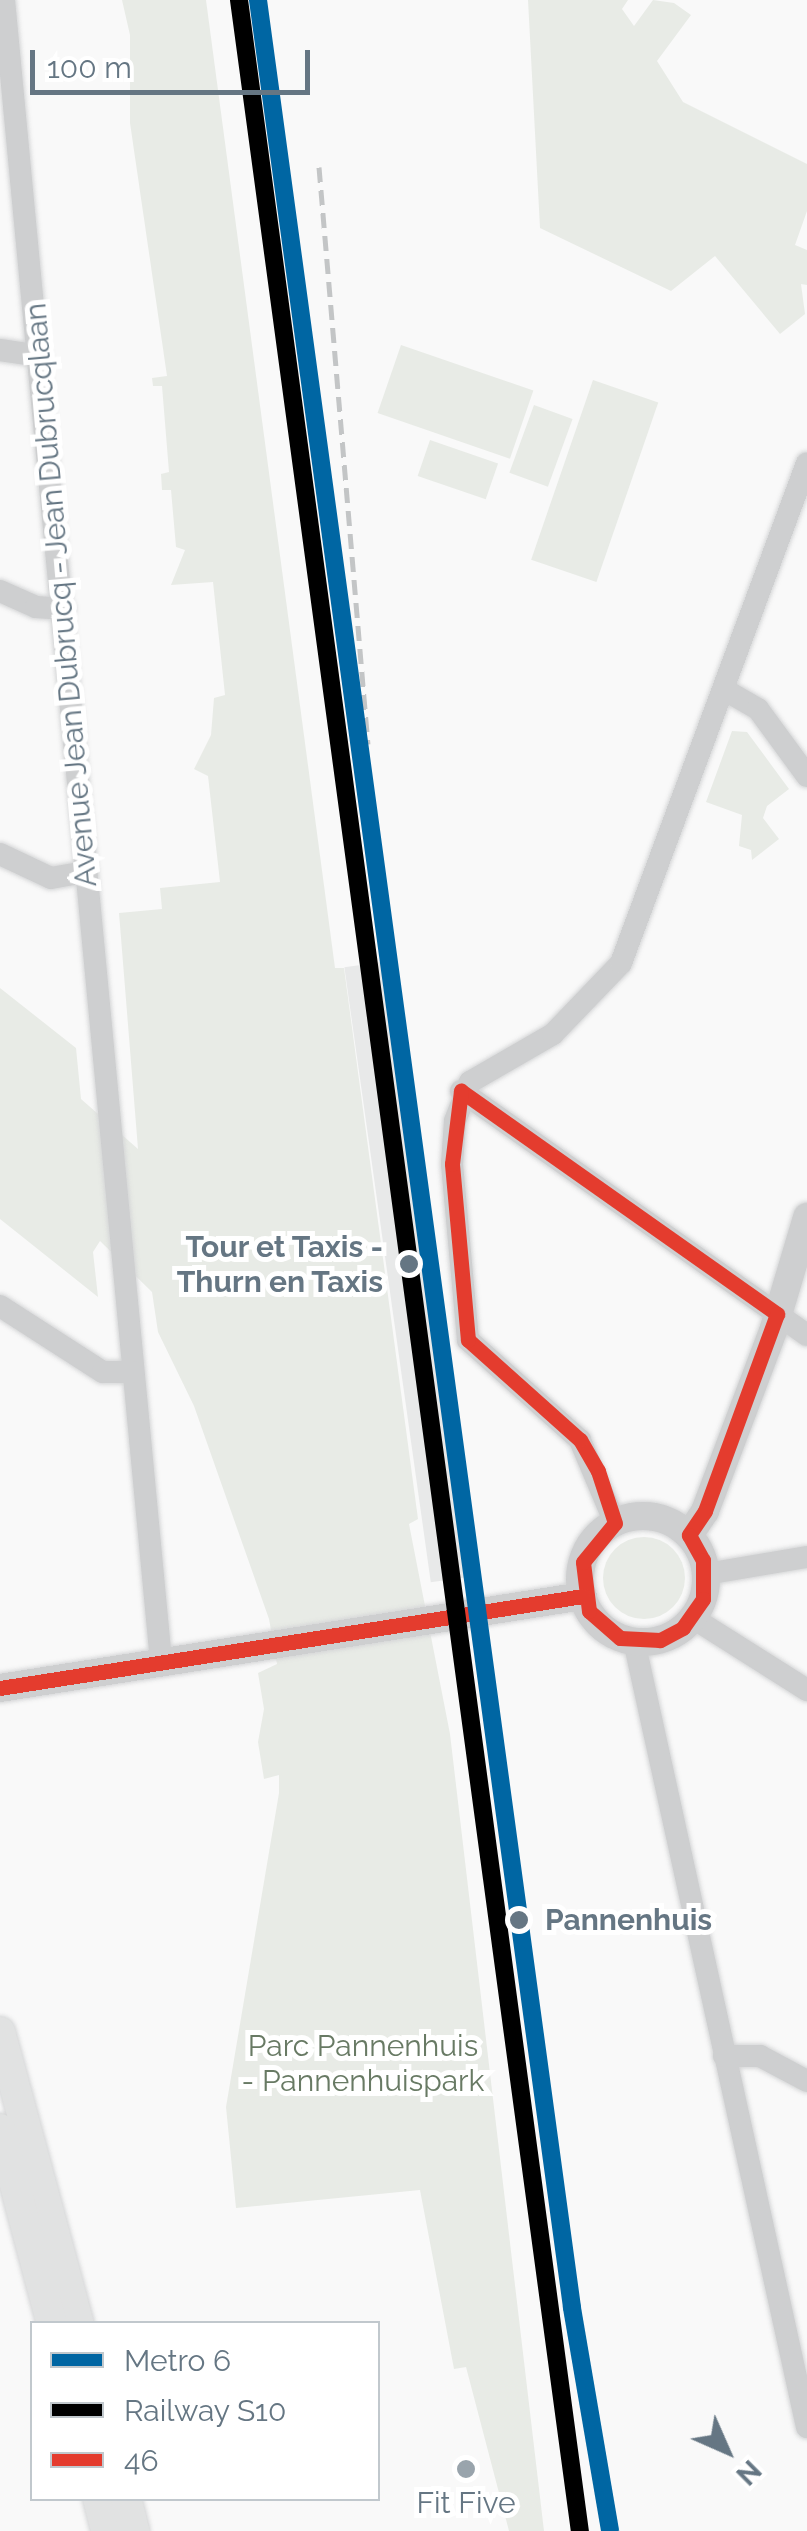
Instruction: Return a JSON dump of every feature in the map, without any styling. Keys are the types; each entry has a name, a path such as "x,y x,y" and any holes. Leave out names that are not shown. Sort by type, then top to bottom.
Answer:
{"main road":[{"path":"0,2032 78,2321"},
{"path":"0,2130 51,2321"},
{"path":"99,2501 106,2531"},
{"path":"127,2501 134,2531"}],"street":[{"name":"Avenue Jean Dubrucq - Jean Dubrucqlaan","path":"4,0 161,1662"},
{"path":"0,350 40,356"},
{"path":"615,1523 580,1440 468,1340 452,1164 461,1091 489,1067 552,1034 620,963 726,690 807,464"},
{"path":"0,590 36,608 64,609"},
{"path":"726,690 758,709 807,776"},
{"path":"0,854 51,878 86,872"},
{"path":"461,1091 807,1335"},
{"path":"689,1535 705,1511 777,1314 807,1218"},
{"path":"0,1306 102,1372 132,1372"},
{"path":"656,1517 689,1535 706,1574 692,1618 660,1640 634,1641 597,1622 582,1596 590,1546 615,1523 656,1517"},
{"path":"706,1574 807,1557"},
{"path":"0,1688 582,1596"},
{"path":"692,1618 807,1690"},
{"path":"634,1641 807,2426"},
{"path":"724,2056 760,2056 807,2080"}],"shaded area":[{"name":"Tour et Taxis - Thurn en Taxis","path":"382,962 468,1577 431,1582 344,967"}],"green space":[{"name":"Parc Pannenhuis - Pannenhuispark","path":"122,0 206,0 335,968 344,968 418,1519 409,1524 450,1734 544,2531 509,2531 466,2367 454,2369 420,2190 236,2208 226,2107 279,1793 279,1775 264,1779 258,1742 264,1709 258,1673 277,1664 269,1619 194,1406 158,1332 152,1292 100,1241 93,1252 98,1297 0,1219 0,988 76,1048 81,1099 138,1149 119,913 162,909 160,888 220,882 208,776 194,769 211,735 214,698 225,695 213,582 171,585 185,550 176,547 171,490 162,490 161,474 169,472 162,386 153,386 152,378 167,376 130,123 130,35"},
{"path":"528,0 628,0 622,9 634,26 653,0 674,3 691,15 657,61 683,102 807,164 807,211 795,245 807,250 807,285 801,284 805,314 780,334 715,256 671,291 540,228"},
{"path":"401,345 533,391 510,459 378,413"},
{"path":"593,380 658,402 596,582 531,560"},
{"path":"534,405 573,419 548,487 509,473"},
{"path":"430,440 498,463 486,499 418,476"},
{"path":"732,731 747,732 789,789 767,806 763,818 779,839 752,860 751,850 739,846 742,815 706,802"},
{"path":"644,1537 660,1540 673,1549 682,1562 682,1594 673,1607 660,1616 644,1619 628,1616 615,1607 606,1594 603,1578 606,1562 615,1549 628,1540"}],"railway":[{"path":"319,167 368,744"}],"metro line":[{"name":"6","path":"258,0 572,2308 610,2531"}],"rail line":[{"name":"S10","path":"239,0 580,2531"}],"transit line":[{"name":"46","path":"461,1091 777,1314 705,1511 689,1535 703,1560 703,1599 683,1628 660,1640 620,1638 589,1611 583,1562 615,1523 598,1471 580,1440 468,1340 452,1164 461,1091"},
{"name":"46","path":"0,1688 583,1596"}],"place":[{"name":"Tour et Taxis - Thurn en Taxis","path":"409,1264"},
{"name":"Pannenhuis","path":"519,1920"},
{"name":"Fit Five","path":"466,2469"}]}
